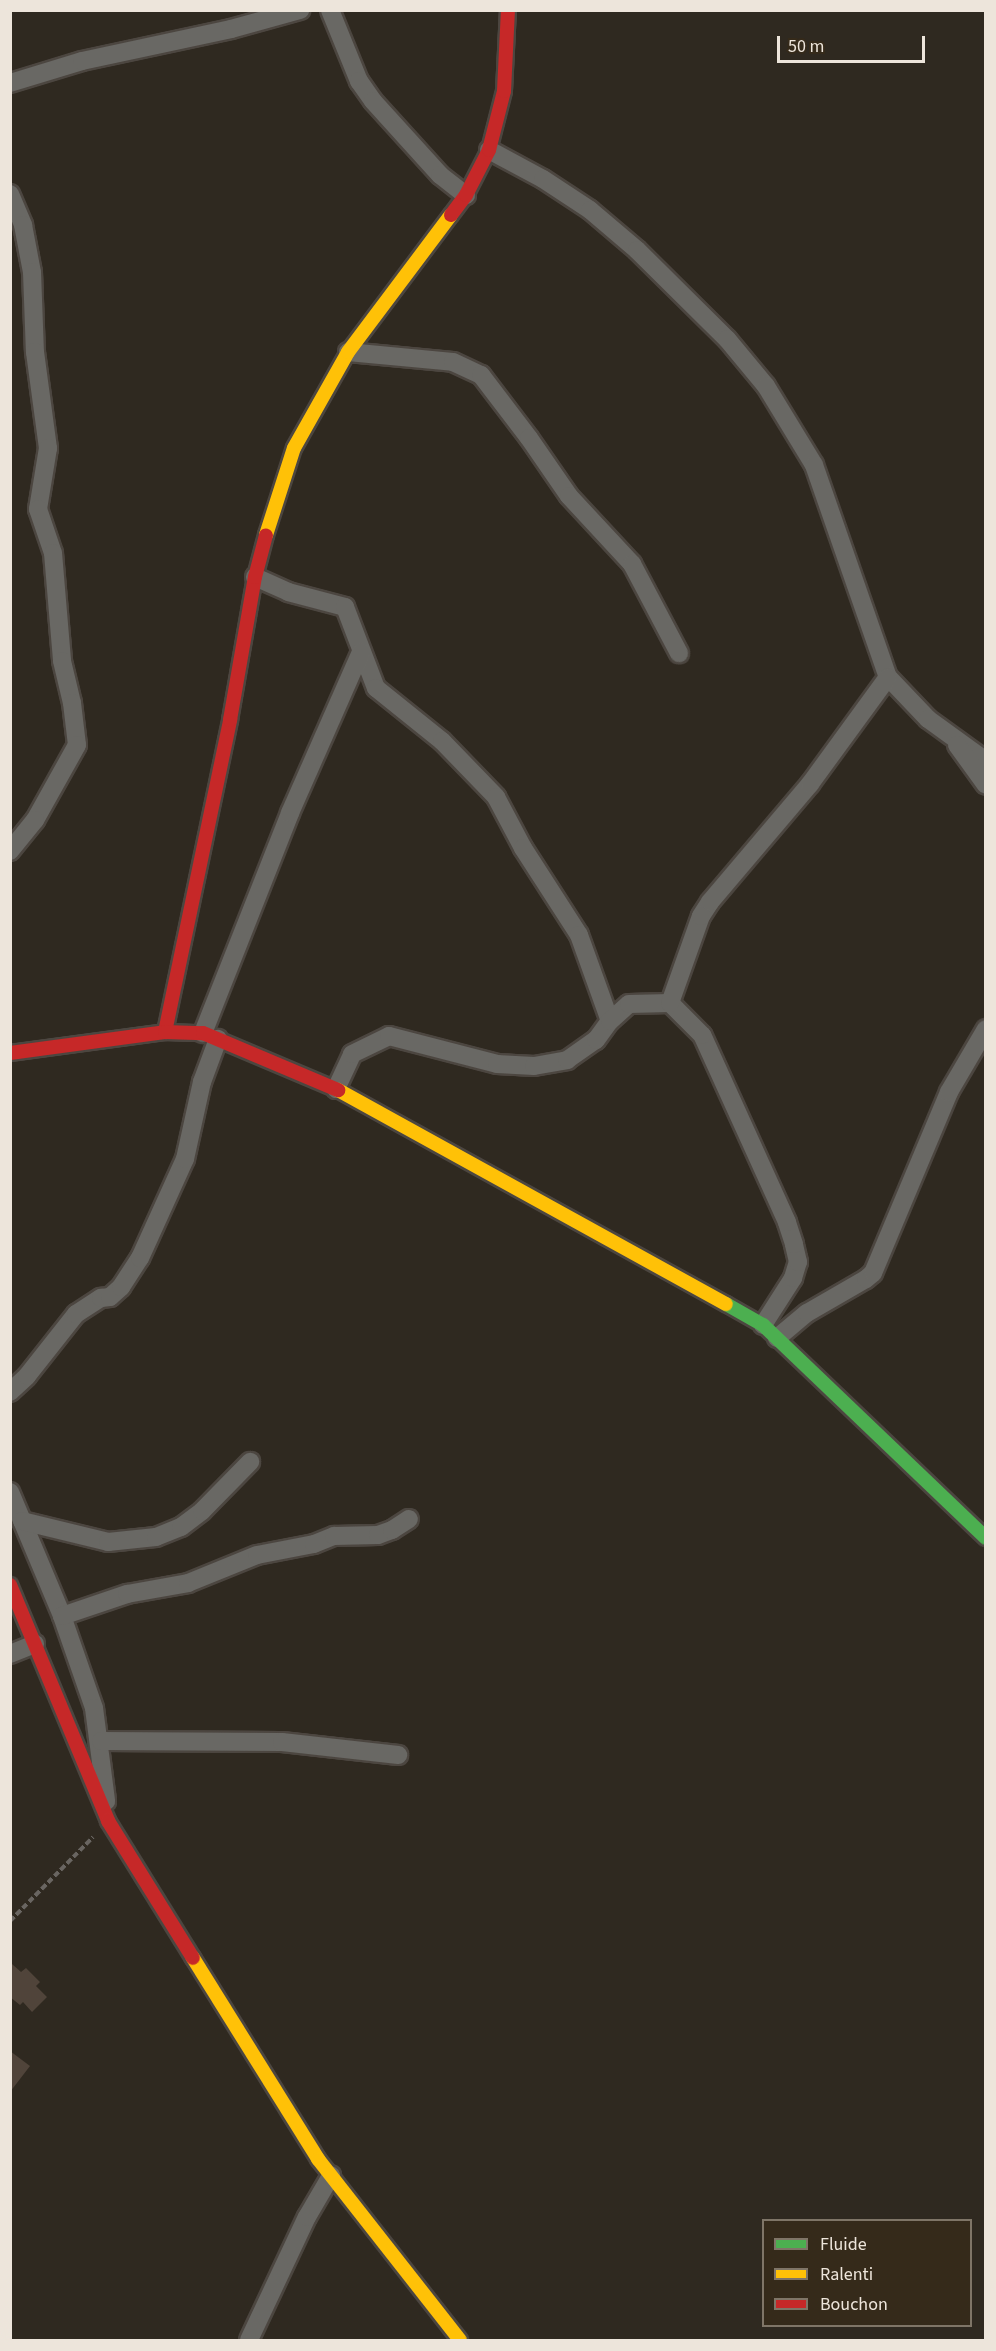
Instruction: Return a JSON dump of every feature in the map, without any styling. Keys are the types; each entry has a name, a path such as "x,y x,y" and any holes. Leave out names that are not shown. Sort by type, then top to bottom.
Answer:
{"street":[{"path":"10,83 82,61 231,29 300,10"},
{"path":"330,10 359,81 373,101 440,175 466,195"},
{"path":"165,1032 230,720 255,577 272,511 294,448 348,351 466,195 489,150 504,92 508,10"},
{"path":"489,150 543,179 590,210 637,250 727,339 766,386 814,465 888,677 928,719 986,761"},
{"path":"10,194 23,225 32,272 34,352 48,448 38,509 53,553 62,661 72,703 77,745 35,820 10,850"},
{"path":"348,351 453,362 481,375 569,496 632,564 679,653"},
{"path":"255,577 288,592 345,607 376,688 442,741 496,796 524,848 579,935 610,1021"},
{"path":"10,1392 27,1376 76,1314 101,1299 110,1297 121,1287 140,1258 185,1159 211,1036 290,813 361,652"},
{"path":"670,1003 701,916 710,902 810,784 888,677"},
{"path":"951,735 986,785"},
{"path":"336,1089 352,1054 389,1036 497,1064 534,1066 567,1060 596,1040 610,1021 629,1004 670,1003 702,1035 790,1233 798,1262 793,1278 764,1325"},
{"path":"10,1053 165,1032 211,1036 336,1089 607,1236 764,1325 986,1538"},
{"path":"777,1338 807,1313 873,1273 950,1092 984,1036"},
{"path":"22,1521 108,1542 156,1537 181,1527 202,1511 250,1462"},
{"path":"10,1492 62,1616 94,1708 108,1821"},
{"path":"62,1616 127,1594 188,1583 257,1555 314,1544 334,1536 378,1535 410,1519"},
{"path":"10,1585 108,1821 318,2159 460,2340"},
{"path":"10,1654 35,1644"},
{"path":"100,1742 282,1742 398,1755"},
{"path":"249,2340 307,2217 331,2176"}],"path":[{"path":"10,1921 108,1821"}],"building":[{"path":"12,1964 21,1972 26,1968 40,1982 36,1986 47,1997 32,2012 23,2002 20,2005 10,1997"},
{"path":"10,2051 30,2066 10,2092"}],"traffic: fast":[{"path":"726,1304 763,1325 986,1538"}],"traffic: slow":[{"path":"266,535 294,448 348,352 451,215"},
{"path":"338,1090 726,1304"},
{"path":"193,1958 318,2159 460,2340"}],"traffic: jam":[{"path":"451,215 466,195 489,150 504,91 508,10"},
{"path":"165,1032 230,720 255,577 266,535"},
{"path":"10,1053 165,1032 203,1033 338,1090"},
{"path":"10,1585 108,1821 193,1958"}]}
